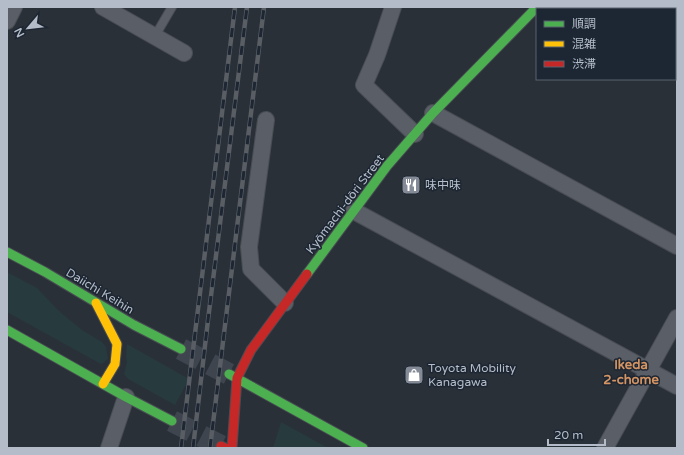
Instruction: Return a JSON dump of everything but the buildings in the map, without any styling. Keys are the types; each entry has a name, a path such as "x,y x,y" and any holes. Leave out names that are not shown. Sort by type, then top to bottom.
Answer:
{"main road":[{"name":"Kyōmachi-dōri Street","path":"232,448 233,376 285,303 387,166 433,113 536,8"},
{"name":"Daiichi Keihin","path":"7,252 45,272 134,325 181,349"},
{"path":"96,303 117,344 115,364 103,384"},
{"path":"7,330 172,421"},
{"path":"233,376 363,448"}],"street":[{"path":"7,21 14,7"},
{"path":"103,7 184,53"},
{"path":"393,7 377,55 364,85 415,134"},
{"path":"433,113 677,246"},
{"path":"266,120 249,247 251,269 285,303"},
{"path":"354,211 677,386"},
{"path":"605,448 677,318"},
{"path":"109,448 126,397"}],"lane":[{"path":"155,36 172,7"}],"green space":[{"path":"7,272 37,288 60,312 82,330 102,342 106,347 108,359 102,364 99,363 7,312"},
{"path":"127,344 189,379 175,405 128,379 124,374 127,362"},
{"path":"281,422 328,448 273,448"}],"tunnel":[{"path":"181,349 229,374"},
{"path":"172,421 221,446"}],"railway":[{"path":"181,448 235,7"},
{"path":"193,448 247,7"},
{"path":"210,448 264,7"}],"traffic: fast":[{"path":"307,274 387,166 433,113 536,8"},
{"path":"7,252 45,272 134,325 181,349"},
{"path":"7,330 172,421"},
{"path":"229,374 363,448"}],"traffic: slow":[{"path":"96,303 117,344 115,364 103,384"}],"traffic: jam":[{"path":"232,448 237,378 251,350 307,274"},
{"path":"221,446 225,448"}],"place":[{"name":"味中味","path":"411,185"},
{"name":"Toyota Mobility Kanagawa","path":"414,375"}],"district":[{"name":"Ikeda 2-chome","path":"631,372"}]}
